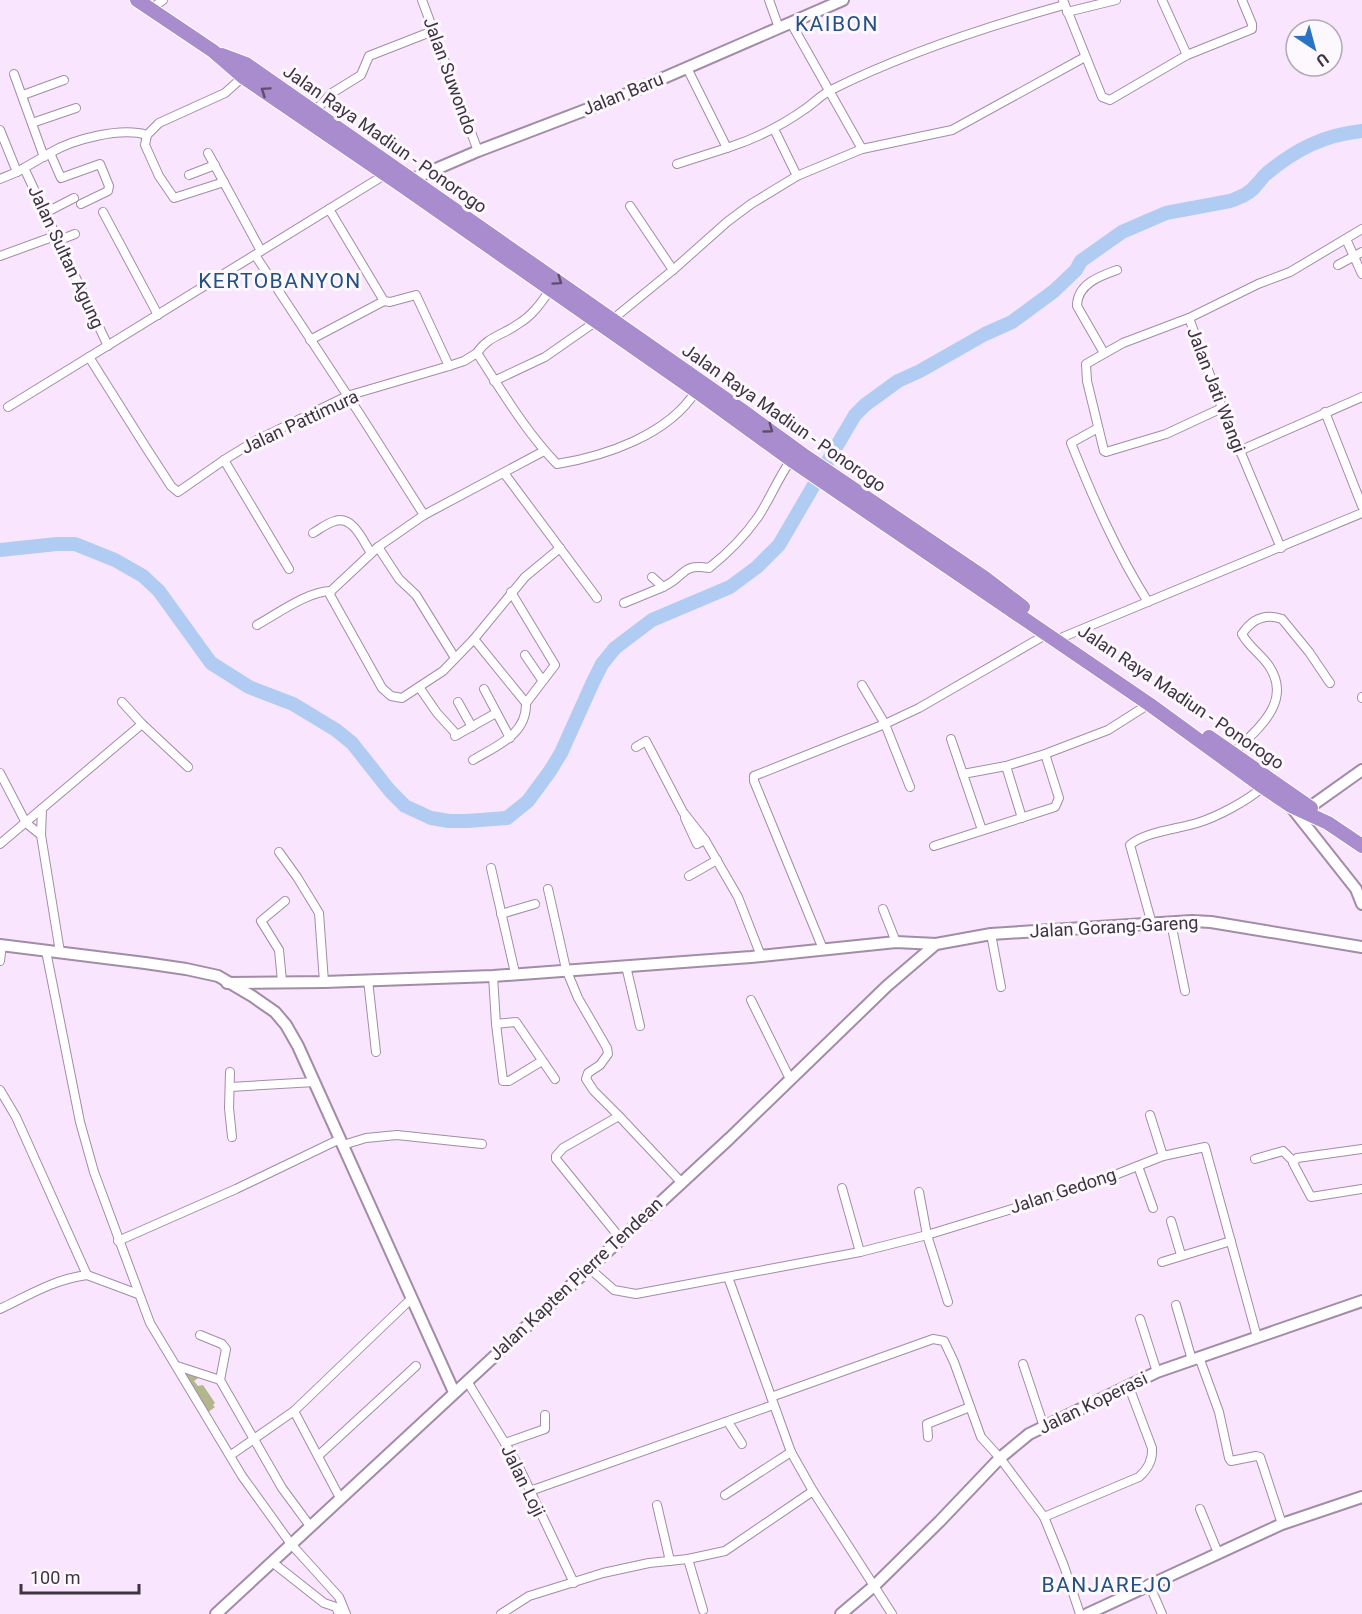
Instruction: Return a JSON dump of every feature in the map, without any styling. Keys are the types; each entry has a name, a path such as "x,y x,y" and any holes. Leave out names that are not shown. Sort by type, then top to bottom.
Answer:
{"highway":[{"name":"Jalan Raya Madiun - Ponorogo","path":"138,0 247,72 605,319 740,416 791,463 877,511 1047,634 1149,704 1310,807 1328,823 1362,846"},
{"name":"Jalan Raya Madiun - Ponorogo","path":"311,116 386,174 406,182 550,290 605,319 696,391 740,416"},
{"name":"Jalan Raya Madiun - Ponorogo","path":"944,558 985,578 1230,757 1263,788 1291,806 1328,823"}],"street":[{"path":"151,9 163,0"},
{"name":"Jalan Suwondo","path":"422,0 478,151"},
{"path":"768,0 779,28"},
{"name":"Jalan Baru","path":"406,182 478,151 622,96 843,0"},
{"path":"677,164 727,148 774,129 806,109 828,91 902,58 1006,21 1065,6 1116,0"},
{"path":"1162,0 1187,55"},
{"path":"1065,6 1102,97 1110,100 1187,55 1252,29 1242,0"},
{"path":"791,23 862,149"},
{"path":"311,116 332,93 361,75 369,56 433,31"},
{"path":"494,381 545,357 605,319 673,270 751,204 797,176 862,149 952,130 1085,57"},
{"path":"687,68 727,148"},
{"path":"224,182 174,198 159,176 145,145 147,135 159,123 225,93 247,72"},
{"path":"14,74 32,123 61,178 98,164 101,166 109,186 108,191 81,204"},
{"path":"22,95 64,80"},
{"path":"32,123 76,108"},
{"path":"774,129 797,176"},
{"name":"Jalan Sultan Agung","path":"0,130 45,213 108,346"},
{"path":"0,179 87,137 135,131 147,135"},
{"path":"208,153 258,253 310,340 424,516"},
{"path":"189,175 215,165"},
{"path":"9,407 386,174"},
{"path":"45,213 74,198"},
{"path":"630,206 673,270"},
{"path":"329,209 384,301"},
{"path":"103,212 158,315"},
{"path":"1189,318 1258,284 1290,272 1362,229"},
{"path":"0,256 75,234"},
{"path":"1346,238 1362,274"},
{"path":"1338,266 1353,255 1362,252"},
{"path":"1104,353 1077,306 1077,298 1089,282 1117,270"},
{"name":"Jalan Pattimura","path":"89,357 176,492 255,441 347,396 464,361 477,353 487,341 521,323 539,306 550,290"},
{"path":"310,340 384,301 390,302 416,295 449,366"},
{"name":"Jalan Jati Wangi","path":"1222,408 1166,434 1108,452 1104,451 1085,368 1088,362 1123,343 1189,318 1239,451 1281,548"},
{"path":"477,353 544,451 557,464 577,461 646,435 688,403 696,391"},
{"path":"1239,451 1362,397"},
{"path":"1325,412 1362,506"},
{"path":"1098,428 1071,443 1094,501 1126,567 1148,602"},
{"path":"257,625 310,596 323,591 331,591 378,547 424,516 544,451"},
{"path":"224,460 288,569"},
{"path":"624,603 671,583 694,566 709,567 728,553 758,516 791,463"},
{"path":"504,473 597,598"},
{"path":"1063,637 1362,513"},
{"path":"313,533 335,521 345,520 351,524 371,553"},
{"path":"378,547 399,579 416,594 455,658"},
{"path":"331,591 330,595 382,688 391,696 402,698 443,671 474,639 525,578 560,548"},
{"path":"652,577 663,587"},
{"path":"473,760 510,738 521,726 526,714 526,703 555,665 512,592"},
{"path":"1230,757 1272,713 1276,699 1273,674 1269,666 1242,634 1250,624 1264,616 1282,619 1330,683"},
{"path":"823,949 753,777 920,708 1047,634"},
{"path":"474,639 526,703"},
{"path":"525,655 542,680"},
{"path":"862,685 885,724 910,787"},
{"path":"419,687 456,736 496,713"},
{"path":"484,689 510,738"},
{"path":"122,702 188,767"},
{"path":"458,702 472,727"},
{"path":"963,774 1006,766 1045,754 1108,730 1149,704"},
{"path":"0,844 142,724"},
{"path":"951,739 982,830"},
{"path":"636,747 646,741 697,844 705,840 738,897 761,956"},
{"path":"934,846 1050,810 1058,803 1059,798 1045,754"},
{"path":"1006,766 1022,819"},
{"path":"1310,807 1362,770"},
{"path":"0,773 26,823 41,835"},
{"path":"1152,924 1130,845 1139,839 1200,822 1249,798 1263,788"},
{"path":"1291,806 1350,882 1362,904"},
{"path":"42,809 41,835 60,952"},
{"path":"279,852 297,877 318,914 324,982"},
{"path":"689,876 717,860"},
{"path":"491,868 515,974"},
{"path":"548,889 566,969 578,998 607,1048 608,1054 600,1065 588,1073 586,1079 594,1091 681,1182"},
{"path":"282,981 279,950 261,921 285,901"},
{"path":"501,914 535,904"},
{"path":"884,909 896,942"},
{"name":"Jalan Gorang-Gareng","path":"227,983 324,982 515,974 761,956 896,942 936,944 992,934 1172,923 1211,922 1362,947"},
{"path":"1172,923 1185,991"},
{"path":"992,934 1001,987"},
{"name":"Jalan Kapten Pierre Tendean","path":"216,1614 681,1182 887,986 936,944"},
{"path":"0,961 1,945 186,969 218,976 275,1012 286,1025 315,1082 454,1392"},
{"path":"46,951 80,1122 94,1172 138,1294 154,1330 242,1476 291,1544 339,1597 341,1612"},
{"path":"626,966 640,1026"},
{"path":"493,975 503,1081 509,1081 542,1061"},
{"path":"368,980 375,1052"},
{"path":"751,1000 790,1079"},
{"path":"496,1024 516,1023 555,1079"},
{"path":"230,1072 229,1108 232,1137"},
{"path":"230,1087 315,1082"},
{"path":"0,1090 16,1117 87,1275"},
{"path":"1150,1114 1163,1156"},
{"path":"619,1116 562,1148 556,1156 559,1163 620,1238"},
{"path":"118,1241 341,1142 397,1135 482,1144"},
{"name":"Jalan Gedong","path":"589,1268 614,1290 636,1294 860,1252 927,1235 1086,1186 1163,1156 1205,1147 1257,1337"},
{"path":"1293,1161 1297,1158 1362,1149"},
{"path":"1256,1159 1282,1151 1293,1161 1311,1197 1362,1189"},
{"path":"1138,1166 1153,1208"},
{"path":"842,1188 860,1252"},
{"path":"919,1192 927,1235 948,1302"},
{"path":"1171,1221 1181,1255"},
{"path":"1162,1262 1230,1241"},
{"path":"0,1309 52,1283 87,1275 138,1294"},
{"path":"728,1277 791,1452 813,1491 892,1614"},
{"path":"231,1455 294,1411 411,1299"},
{"name":"Jalan Koperasi","path":"841,1614 874,1586 1000,1458 1023,1438 1157,1372 1362,1301"},
{"path":"1176,1305 1195,1358 1219,1412 1229,1458 1231,1461 1256,1456 1260,1458 1282,1524"},
{"path":"1140,1319 1157,1372"},
{"path":"200,1335 226,1348 220,1380 282,1488 310,1526"},
{"path":"530,1491 728,1422 772,1401 937,1339 944,1341 949,1349 981,1437 1000,1458 1044,1517 1080,1614"},
{"path":"1023,1364 1044,1427"},
{"path":"177,1366 220,1380"},
{"path":"318,1456 416,1366"},
{"name":"Jalan Loji","path":"467,1381 505,1443 574,1583"},
{"path":"1044,1517 1139,1477 1145,1472 1152,1456 1152,1448 1129,1387"},
{"path":"928,1437 927,1424 970,1407"},
{"path":"294,1411 340,1498"},
{"path":"505,1443 545,1429 545,1415"},
{"path":"728,1422 742,1444"},
{"path":"725,1495 791,1452"},
{"path":"501,1614 529,1596 603,1573 649,1563 719,1553 732,1548 813,1491"},
{"path":"1087,1614 1282,1524 1362,1497"},
{"path":"657,1505 670,1561"},
{"path":"1200,1509 1218,1553"},
{"path":"688,1559 703,1610"},
{"path":"272,1562 324,1603 341,1612"},
{"path":"1149,1584 1162,1614"}],"green space":[{"path":"187,1372 201,1376 194,1381 198,1386 203,1385 215,1403 213,1405 215,1407 207,1413 186,1376"}],"waterway":[{"path":"0,550 75,544 115,560 143,576 159,591 211,663 249,687 293,704 336,730 352,743 390,791 405,806 431,818 449,821 507,818 528,801 550,771 561,753 602,664 615,648 652,620 730,587 757,567 779,545 855,415 865,405 898,381 1012,322 1054,291 1076,270 1081,261 1122,232 1166,213 1238,198 1249,192 1266,174 1300,150 1335,136 1362,131"}],"district":[{"name":"KAIBON","path":"837,24"},
{"name":"KERTOBANYON","path":"280,281"},
{"name":"BANJAREJO","path":"1107,1585"}]}
